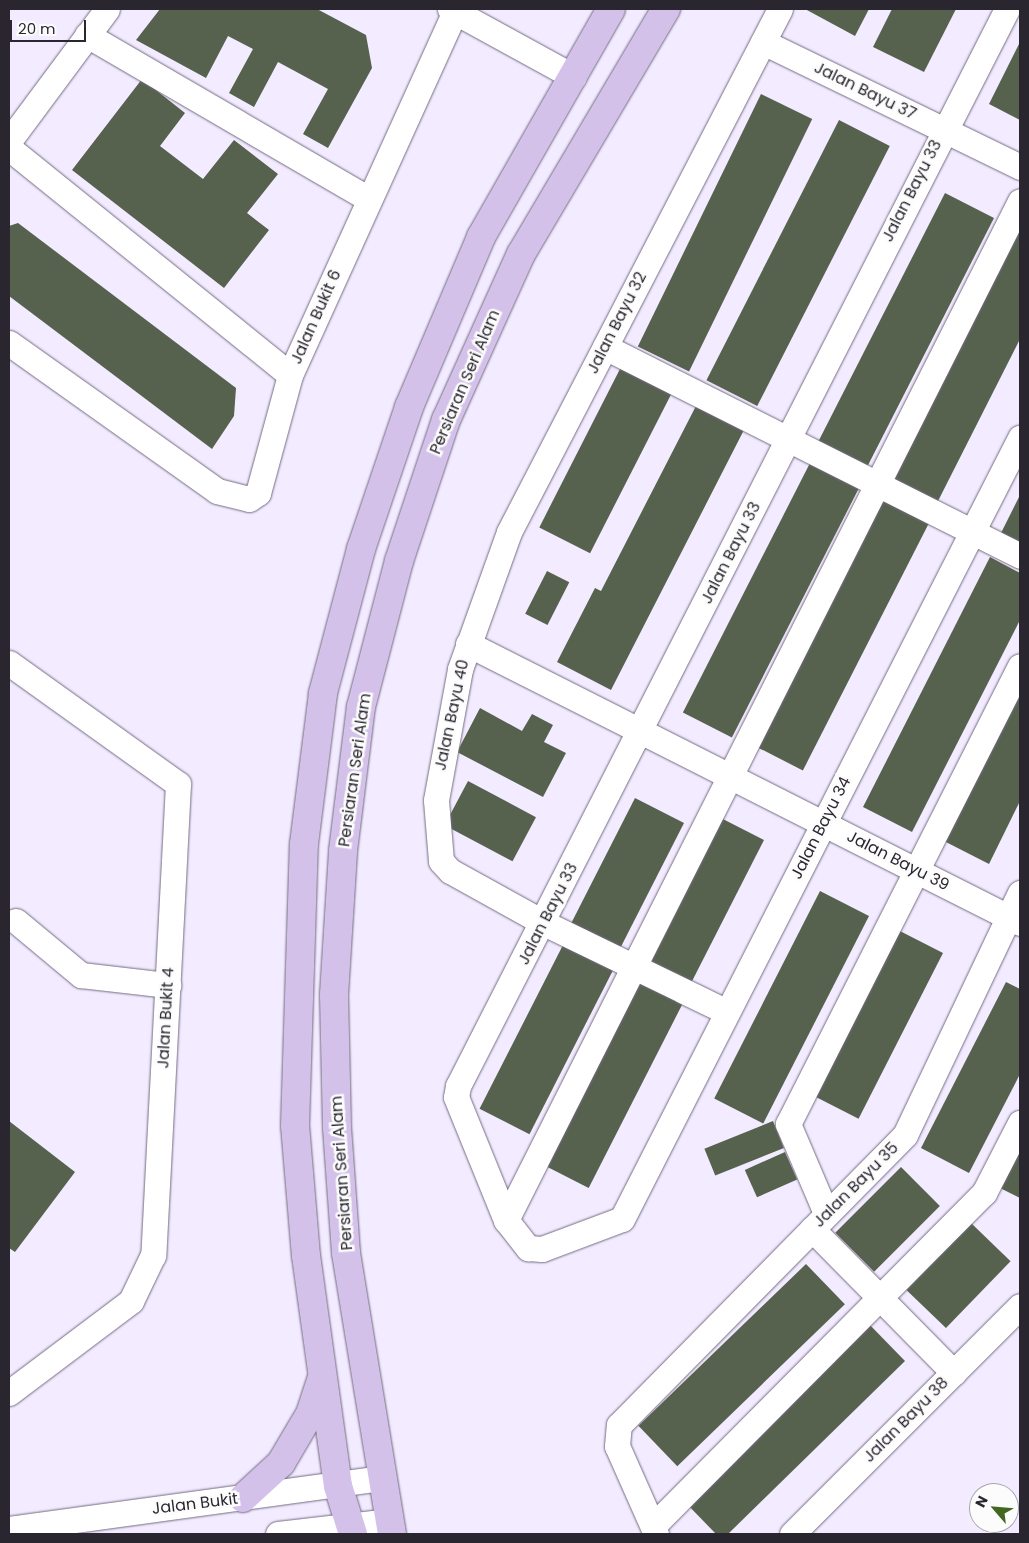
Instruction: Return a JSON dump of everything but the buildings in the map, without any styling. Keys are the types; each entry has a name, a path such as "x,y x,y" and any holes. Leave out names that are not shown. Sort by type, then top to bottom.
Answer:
{"main road":[{"path":"351,1529 338,1486 322,1375 306,1256 295,1126 304,844 323,693 361,549 409,407 481,237 574,77 611,9"},
{"name":"Persiaran Seri Alam","path":"390,1528 380,1478 346,1254 336,1099 334,994 343,851 361,707 399,561 446,420 521,254 666,9"},
{"path":"243,1498 281,1463 310,1414 322,1375"}],"street":[{"path":"9,141 107,9"},
{"path":"453,9 574,77"},
{"name":"Jalan Bukit 6","path":"9,148 290,375 453,9"},
{"name":"Jalan Bayu 32","path":"468,644 509,532 780,9"},
{"name":"Jalan Bayu 33","path":"506,1220 456,1097 642,731 943,129 1007,9"},
{"path":"87,35 369,199"},
{"name":"Jalan Bayu 37","path":"763,42 1020,167"},
{"path":"506,1220 636,968 1020,201"},
{"path":"9,344 217,490 249,499 258,493 266,476 290,375"},
{"path":"605,347 1020,556"},
{"name":"Jalan Bayu 34","path":"506,1220 522,1244 535,1250 622,1218 1020,438"},
{"name":"Jalan Bayu 40","path":"642,731 468,644 436,800 441,861 450,871 544,923 727,1012"},
{"name":"Jalan Bukit 4","path":"9,663 178,784 153,1255 131,1301 9,1393"},
{"path":"954,1373 881,1296 819,1221 788,1124 1020,666"},
{"name":"Jalan Bayu 39","path":"642,731 1014,920"},
{"name":"Jalan Bayu 35","path":"654,1530 617,1446 619,1425 905,1135 1014,920 1020,894"},
{"path":"16,922 81,975 168,985"},
{"path":"654,1530 881,1296 984,1193 1020,1123"},
{"name":"Jalan Bayu 38","path":"792,1534 1020,1306"},
{"name":"Jalan Bukit","path":"9,1529 338,1486 380,1478"},
{"path":"278,1534 390,1528"}]}
